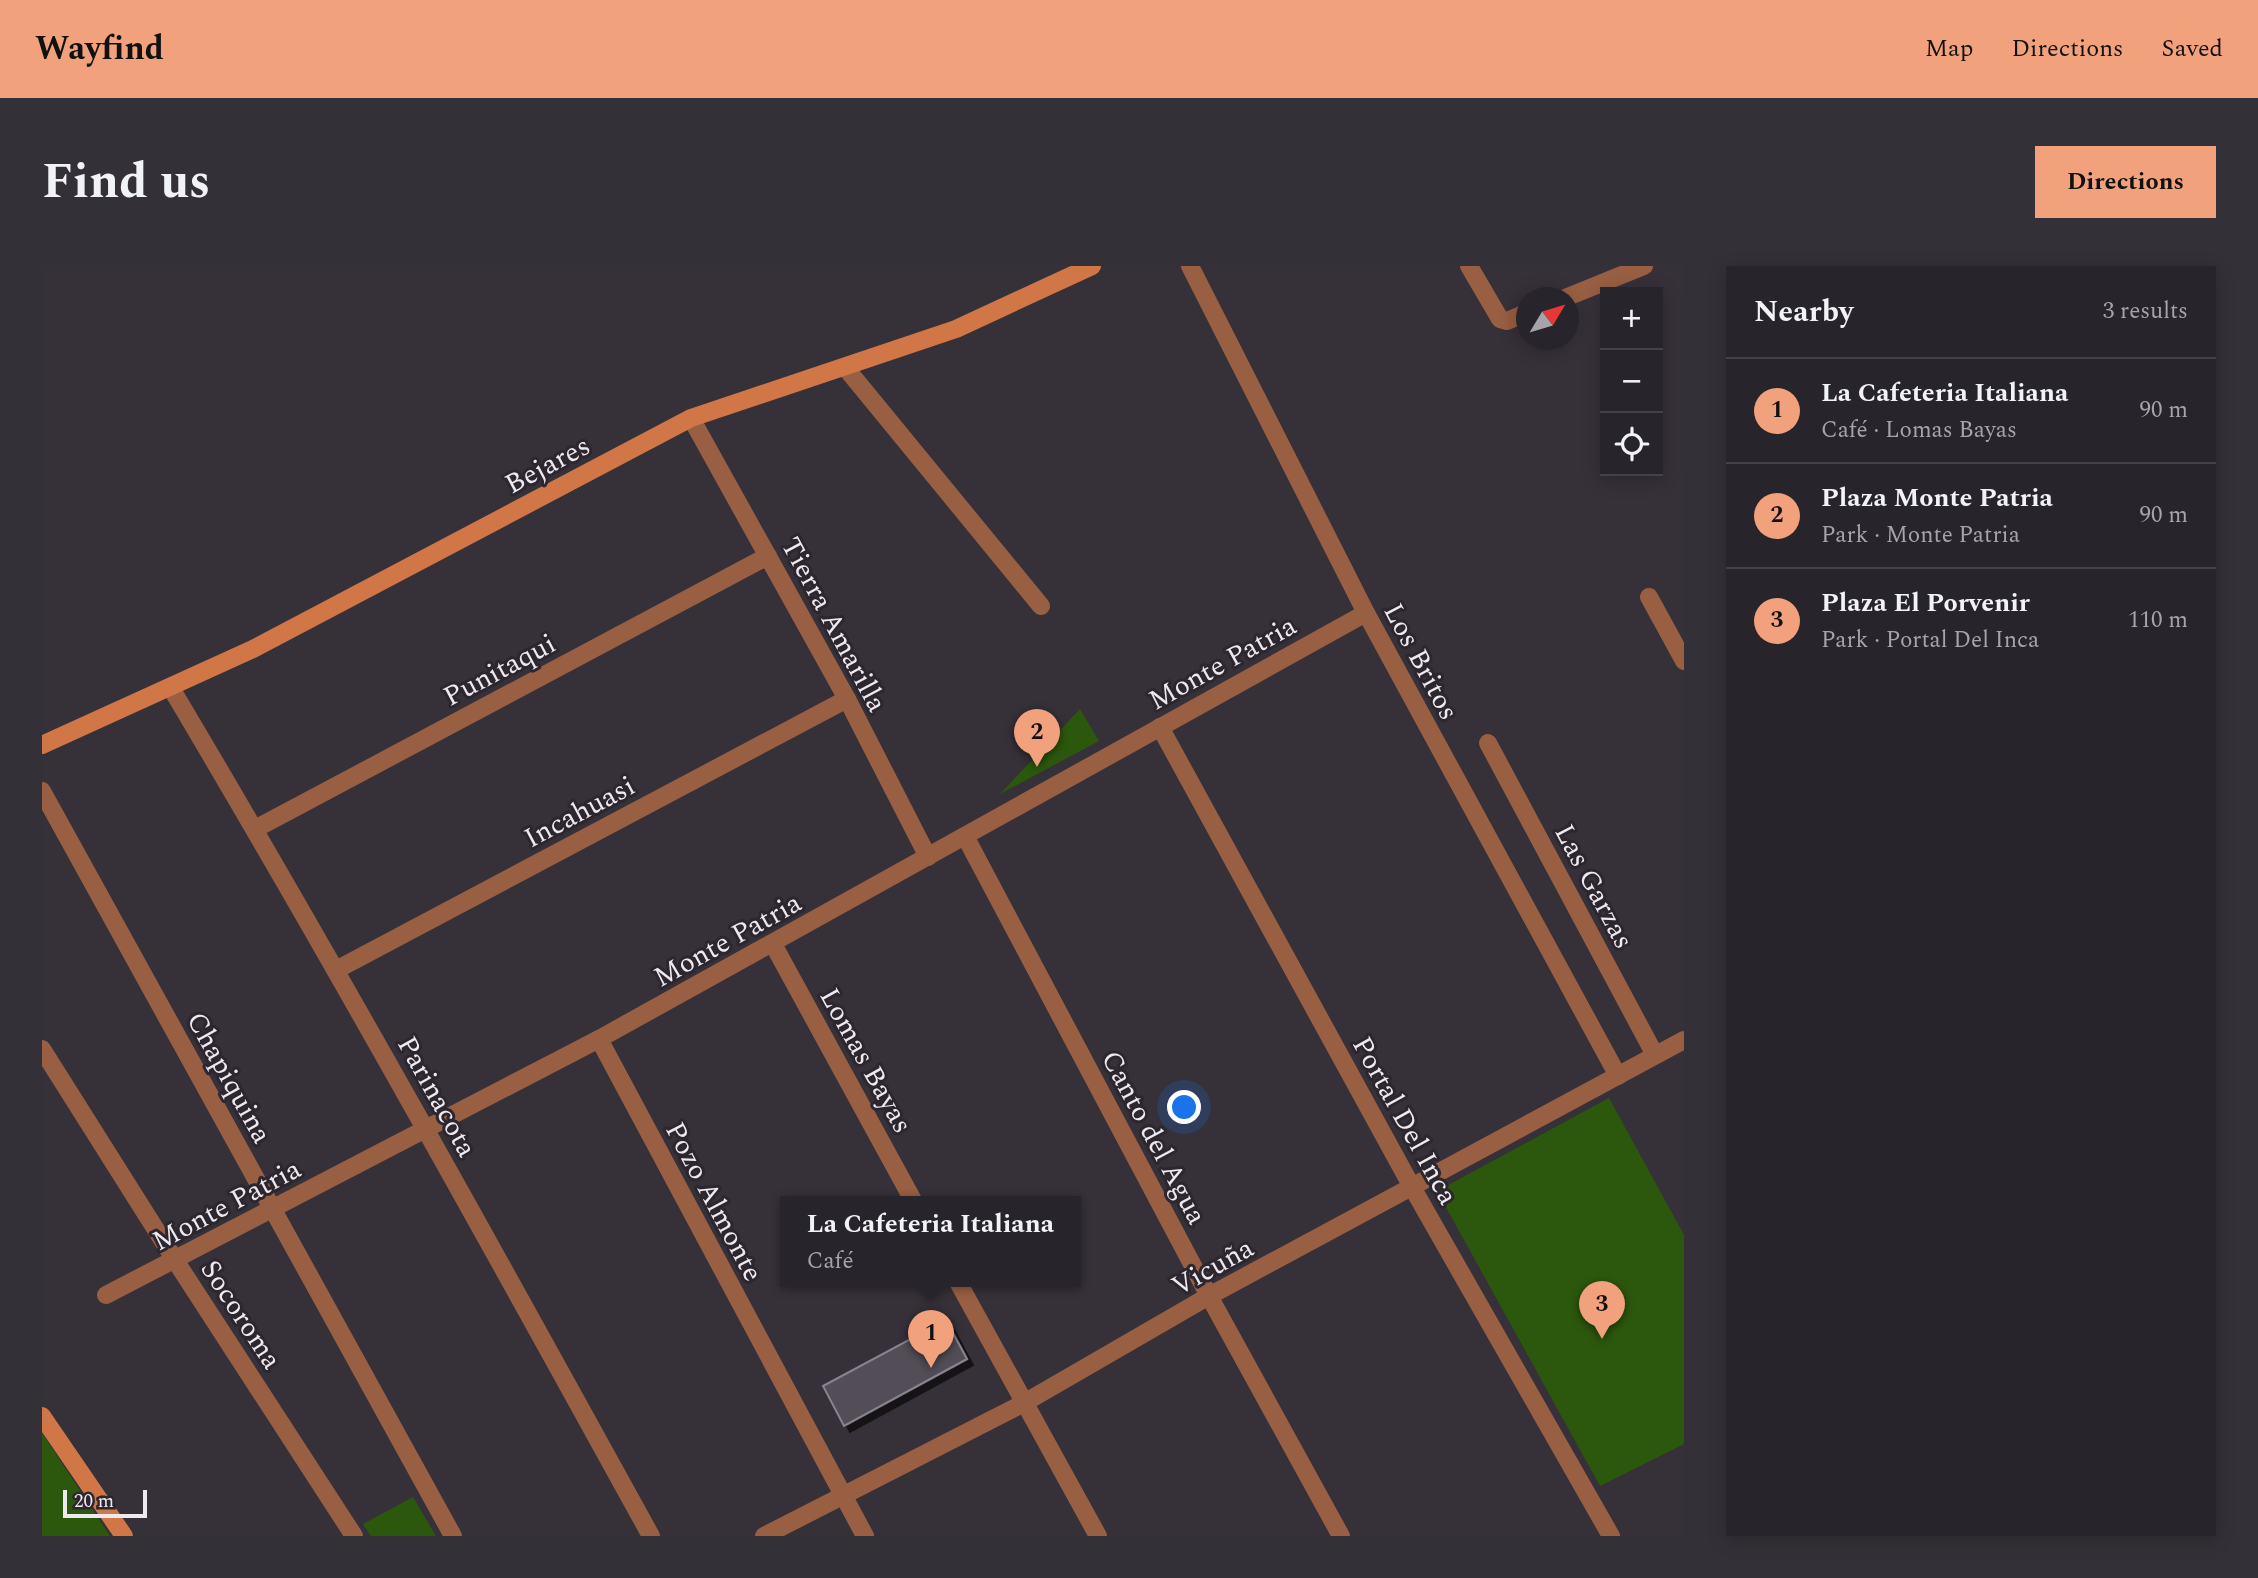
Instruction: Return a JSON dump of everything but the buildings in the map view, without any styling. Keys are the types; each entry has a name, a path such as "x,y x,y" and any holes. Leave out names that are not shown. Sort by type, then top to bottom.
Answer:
{"street":[{"name":"Bejares","path":"42,745 171,688 265,642 691,418 956,329 1092,266"},
{"name":"Los Britos","path":"1190,266 1366,613 1618,1076"},
{"path":"1469,266 1500,319 1507,321 1516,317"},
{"path":"1579,292 1644,266"},
{"path":"845,366 1041,606"},
{"name":"Tierra Amarilla","path":"691,418 847,699 928,857"},
{"name":"Punitaqui","path":"255,829 768,556"},
{"path":"1649,597 1684,661"},
{"name":"Monte Patria","path":"106,1295 599,1039 1366,613"},
{"name":"Parinacota","path":"171,688 426,1128 651,1536"},
{"name":"Incahuasi","path":"336,970 847,699"},
{"name":"Portal Del Inca","path":"1160,727 1412,1187 1611,1536"},
{"name":"Las Garzas","path":"1488,743 1655,1055"},
{"name":"Chapiquina","path":"42,791 453,1536"},
{"name":"Canto del Agua","path":"965,836 1209,1296 1341,1536"},
{"name":"Lomas Bayas","path":"773,944 911,1196"},
{"name":"Pozo Almonte","path":"599,1039 865,1536"},
{"name":"Vicuña","path":"764,1536 1024,1403 1209,1296 1684,1040"},
{"name":"Socoroma","path":"42,1049 354,1536"},
{"path":"961,1287 1098,1536"},
{"path":"42,1416 124,1536"}],"green space":[{"path":"1080,709 1099,741 1000,794"},
{"path":"1609,1098 1684,1235 1684,1444 1600,1486 1437,1191"},
{"path":"42,1433 110,1536 42,1536"},
{"path":"413,1497 436,1536 371,1536 363,1524"}],"place":[{"name":"Plaza Monte Patria","path":"1037,767"},
{"name":"Plaza El Porvenir","path":"1602,1339"},
{"name":"La Cafeteria Italiana","path":"931,1368"}]}
